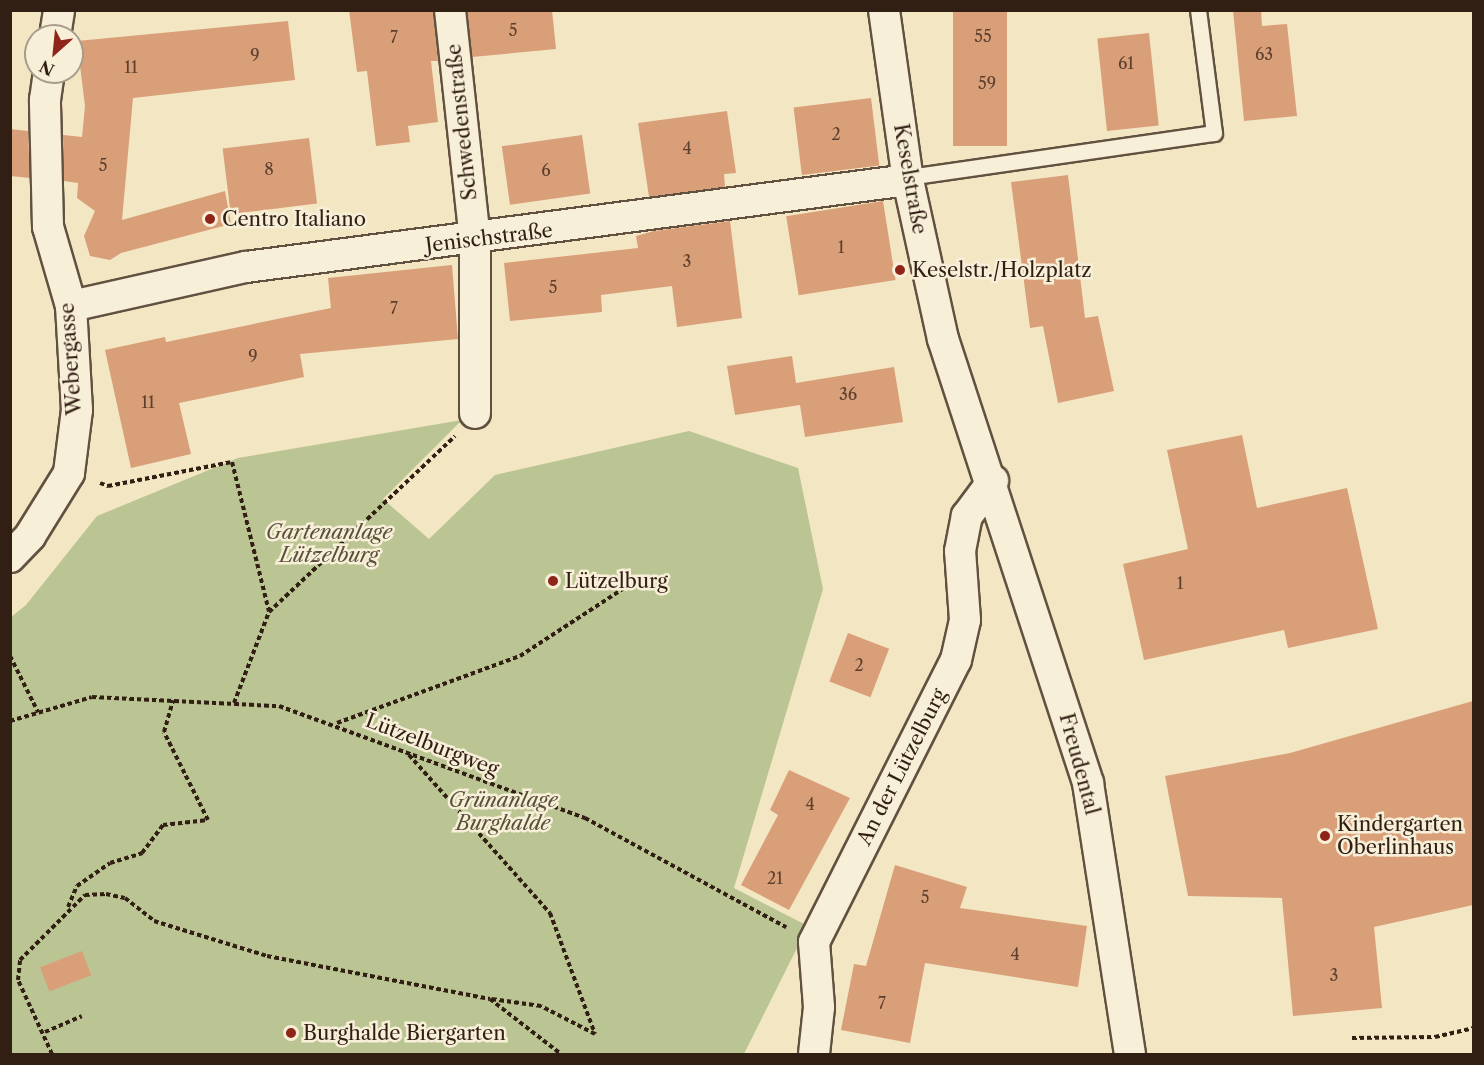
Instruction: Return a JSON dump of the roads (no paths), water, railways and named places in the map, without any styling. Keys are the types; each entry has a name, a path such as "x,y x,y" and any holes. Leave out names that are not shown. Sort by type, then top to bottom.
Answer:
{"street":[{"name":"Schwedenstraße","path":"450,10 475,240 475,413"},
{"name":"Keselstraße","path":"884,10 908,179 943,339 993,481"},
{"name":"Webergasse","path":"10,557 69,473 77,410 71,306 48,227 45,100 47,84"},
{"name":"Jenischstraße","path":"71,306 246,267 475,240 908,179"},
{"name":"An der Lützelburg","path":"814,1054 819,1006 814,942 956,660 965,620 960,551 967,516 993,481"},
{"name":"Freudental","path":"993,481 1088,783 1130,1054"}],"lane":[{"path":"908,179 1214,133 1198,10"}],"place":[{"name":"Centro Italiano","path":"210,219"},
{"name":"Keselstr./Holzplatz","path":"900,270"},
{"name":"Lützelburg","path":"553,581"},
{"name":"Kindergarten Oberlinhaus","path":"1325,836"},
{"name":"Burghalde Biergarten","path":"291,1033"}],"park label":[{"name":"Gartenanlage Lützelburg","path":"329,544"},
{"name":"Grünanlage Burghalde","path":"503,812"}]}
